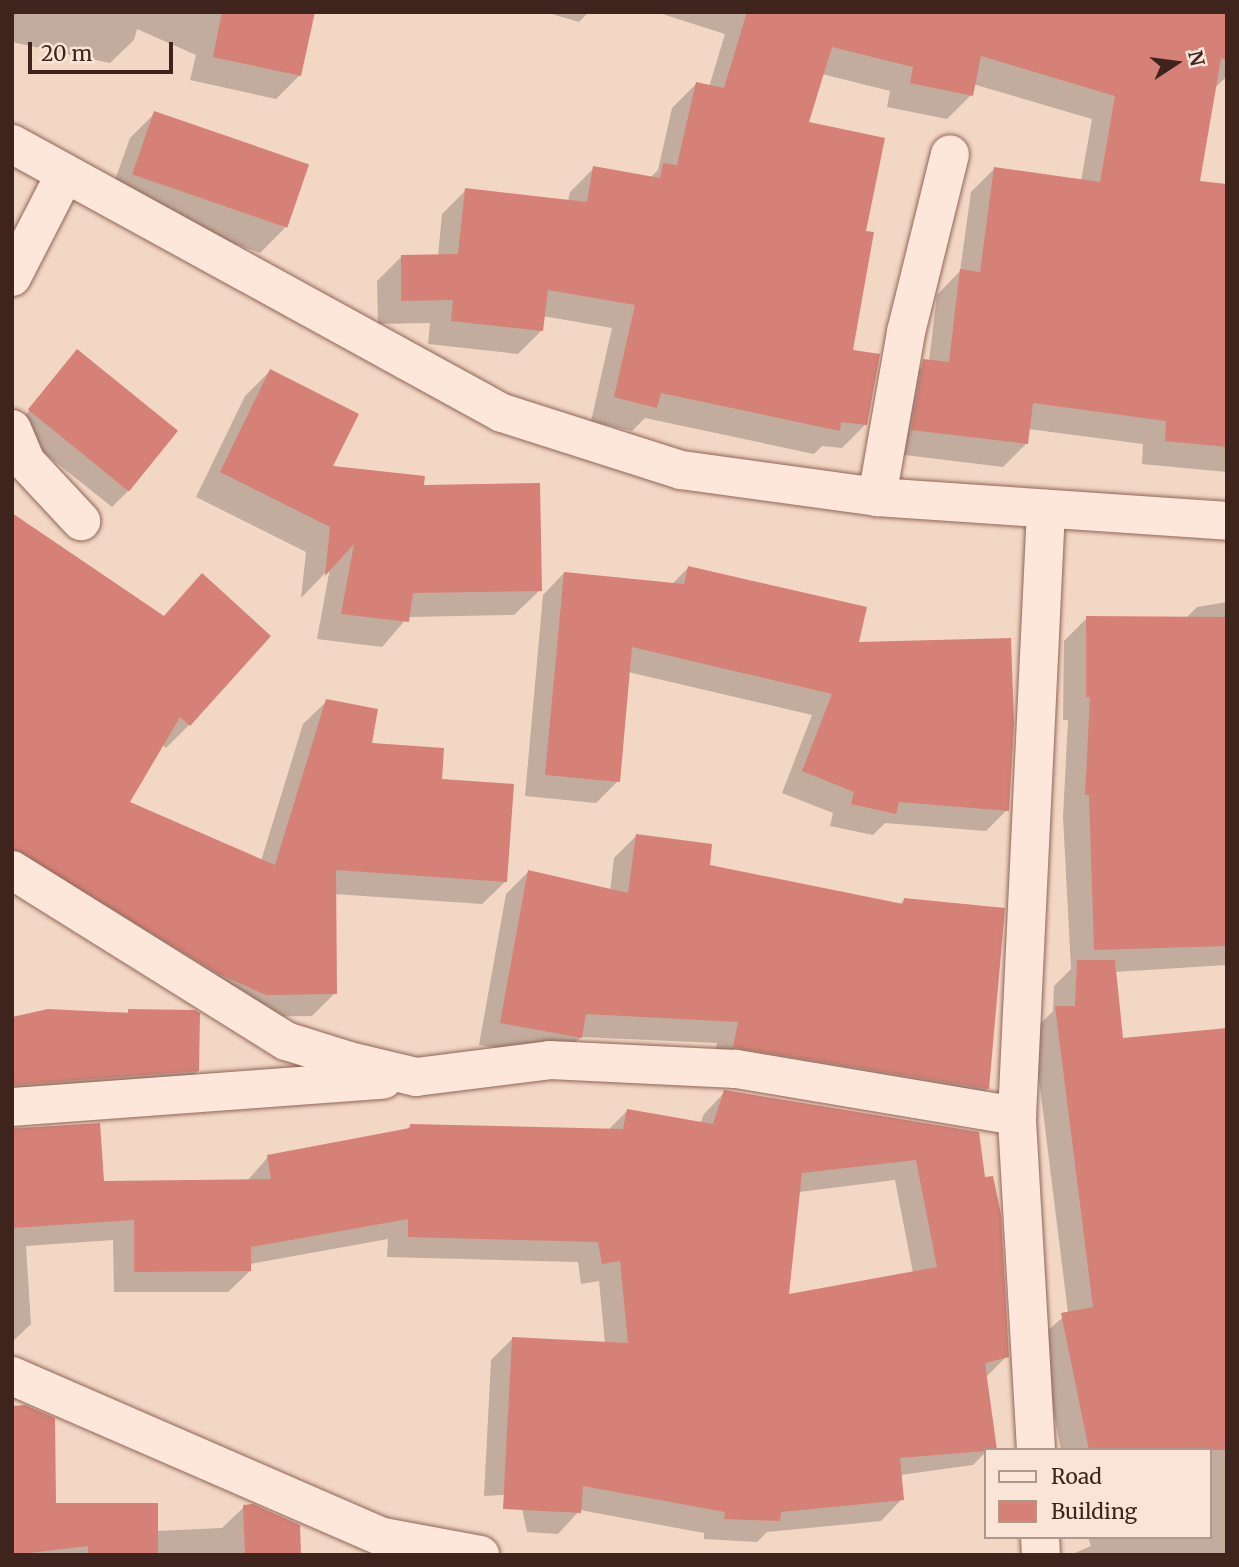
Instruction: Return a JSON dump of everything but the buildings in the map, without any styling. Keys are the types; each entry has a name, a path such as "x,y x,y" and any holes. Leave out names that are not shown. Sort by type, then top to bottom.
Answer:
{"street":[{"path":"12,144 502,413 681,470 877,497 1227,521"},
{"path":"877,497 906,332 950,154"},
{"path":"12,277 65,174"},
{"path":"12,429 26,462 81,521"},
{"path":"1036,1448 1017,1116 1046,509"},
{"path":"12,870 286,1041 416,1077"},
{"path":"12,1107 416,1077 550,1060 736,1069 1017,1116"},
{"path":"12,1376 383,1538 480,1555"}]}
